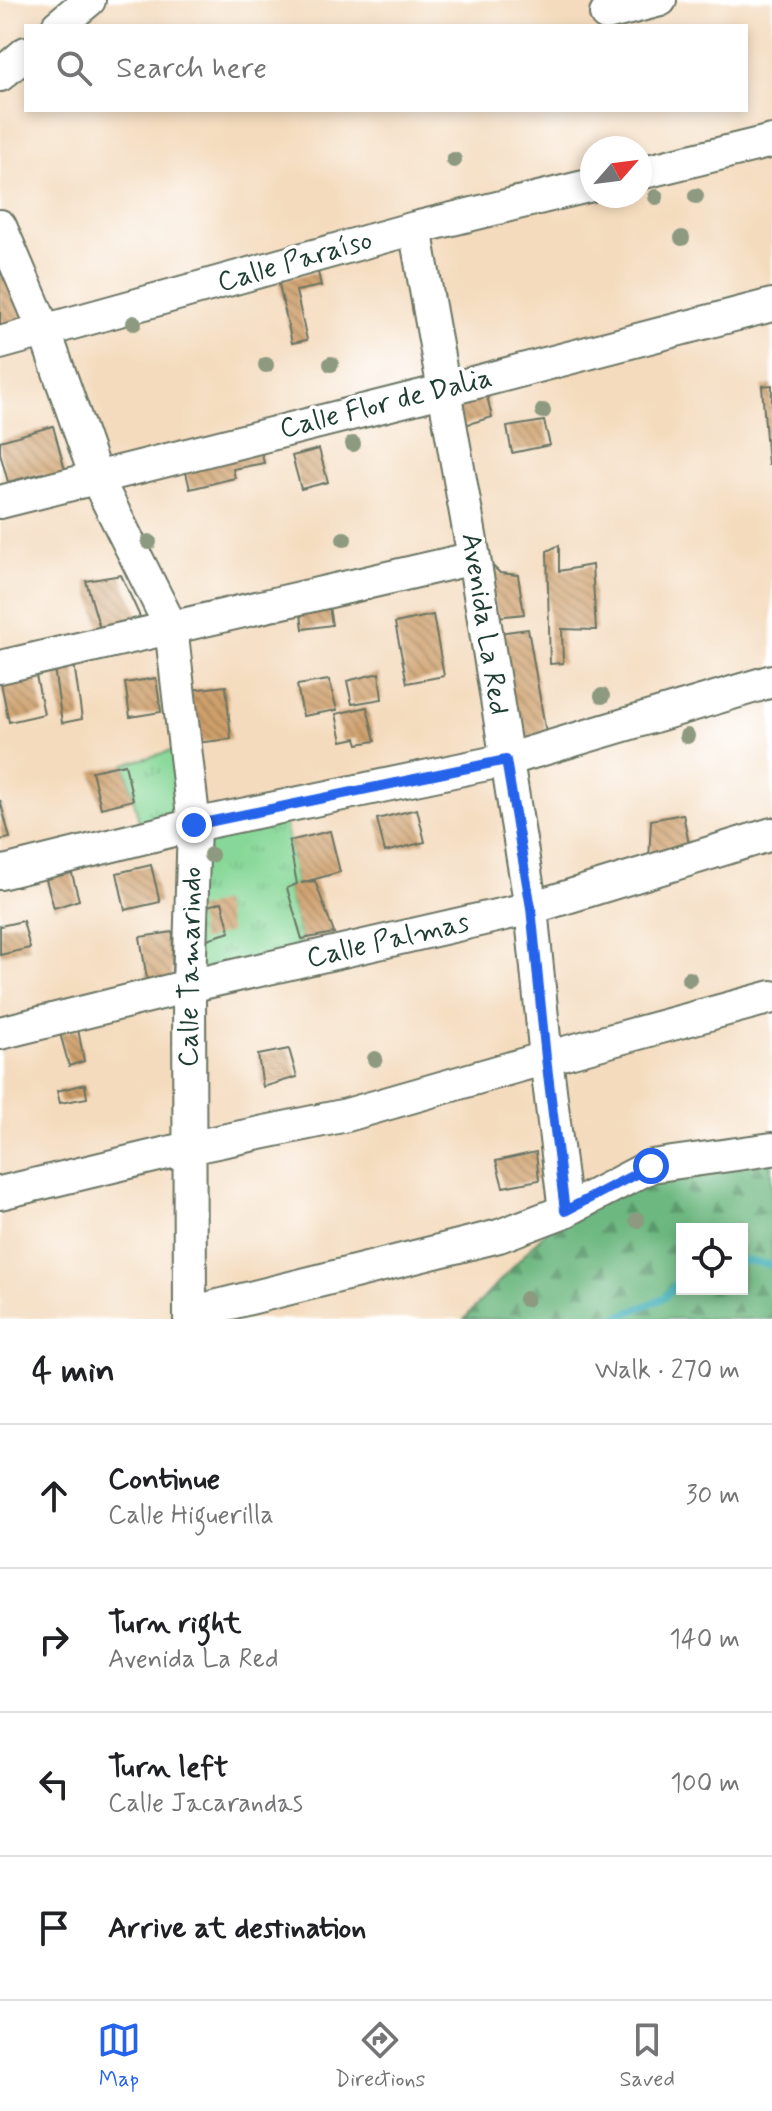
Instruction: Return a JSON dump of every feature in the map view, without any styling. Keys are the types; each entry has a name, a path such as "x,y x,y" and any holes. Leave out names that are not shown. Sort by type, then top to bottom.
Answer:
{"street":[{"path":"60,24 89,0"},
{"path":"606,14 660,0"},
{"path":"0,75 24,55"},
{"path":"652,170 772,141"},
{"name":"Calle Paraíso","path":"0,343 415,228 580,188"},
{"name":"Calle Tamarindo","path":"0,226 45,332 96,477 171,627 194,825 189,986 190,1316"},
{"name":"Avenida La Red","path":"415,228 474,558 531,908 565,1211"},
{"name":"Calle Flor de Dalia","path":"0,502 772,305"},
{"path":"0,667 474,558"},
{"path":"0,873 194,825 506,760 772,681"},
{"name":"Calle Palmas","path":"0,1033 189,986 531,908 772,834"},
{"path":"0,1193 188,1148 347,1115 772,997"},
{"path":"190,1316 499,1236 565,1211 651,1166 772,1149"}],"green space":[{"path":"185,747 194,824 285,822 297,884 287,888 302,939 294,962 189,986 194,825 143,838 125,764"},
{"path":"772,1149 772,1319 464,1319 565,1211 651,1166"}],"building":[{"path":"0,263 27,323 0,331"},
{"path":"318,272 321,286 296,291 307,340 292,343 278,280"},
{"path":"772,385 772,463 768,464 762,386"},
{"path":"487,396 492,417 458,427 454,405"},
{"path":"544,421 550,445 512,453 507,427"},
{"path":"53,426 67,477 50,482 43,473 8,482 0,441"},
{"path":"260,446 264,463 233,469 235,478 190,489 184,464"},
{"path":"319,449 328,482 301,489 292,456"},
{"path":"559,545 559,571 592,565 596,630 562,629 563,663 550,664 547,551"},
{"path":"483,557 500,573 518,575 524,614 497,617"},
{"path":"121,575 142,621 101,632 86,581"},
{"path":"328,601 332,625 303,629 300,607"},
{"path":"433,615 444,676 407,683 395,623"},
{"path":"528,629 546,733 519,740 498,633"},
{"path":"74,663 82,719 62,723 54,668"},
{"path":"35,671 44,714 9,722 0,678"},
{"path":"379,673 382,699 352,704 347,681"},
{"path":"156,678 161,712 130,717 125,683"},
{"path":"329,680 337,710 303,716 297,685"},
{"path":"226,686 231,739 196,743 190,690"},
{"path":"367,707 375,741 358,744 356,738 342,741 336,714"},
{"path":"125,764 133,800 101,808 92,771"},
{"path":"0,800 10,838 0,840"},
{"path":"417,809 425,842 385,852 377,819"},
{"path":"683,814 690,849 649,861 651,820"},
{"path":"330,831 340,872 301,883 315,881 334,933 302,939 287,888 297,884 289,841"},
{"path":"151,865 160,902 125,910 117,873"},
{"path":"71,870 79,900 54,908 45,876"},
{"path":"222,902 230,932 201,941 197,909"},
{"path":"23,921 30,948 0,955 0,926"},
{"path":"173,932 172,978 148,985 140,937"},
{"path":"78,1029 84,1061 69,1066 60,1033"},
{"path":"289,1049 297,1077 263,1087 258,1055"},
{"path":"85,1084 87,1098 60,1103 57,1091"},
{"path":"536,1152 539,1180 503,1187 496,1161"}],"waterway":[{"path":"748,1261 772,1265"},
{"path":"613,1319 664,1298 676,1283"}],"route":[{"path":"194,825 506,760 531,908 565,1211 651,1166"}]}
